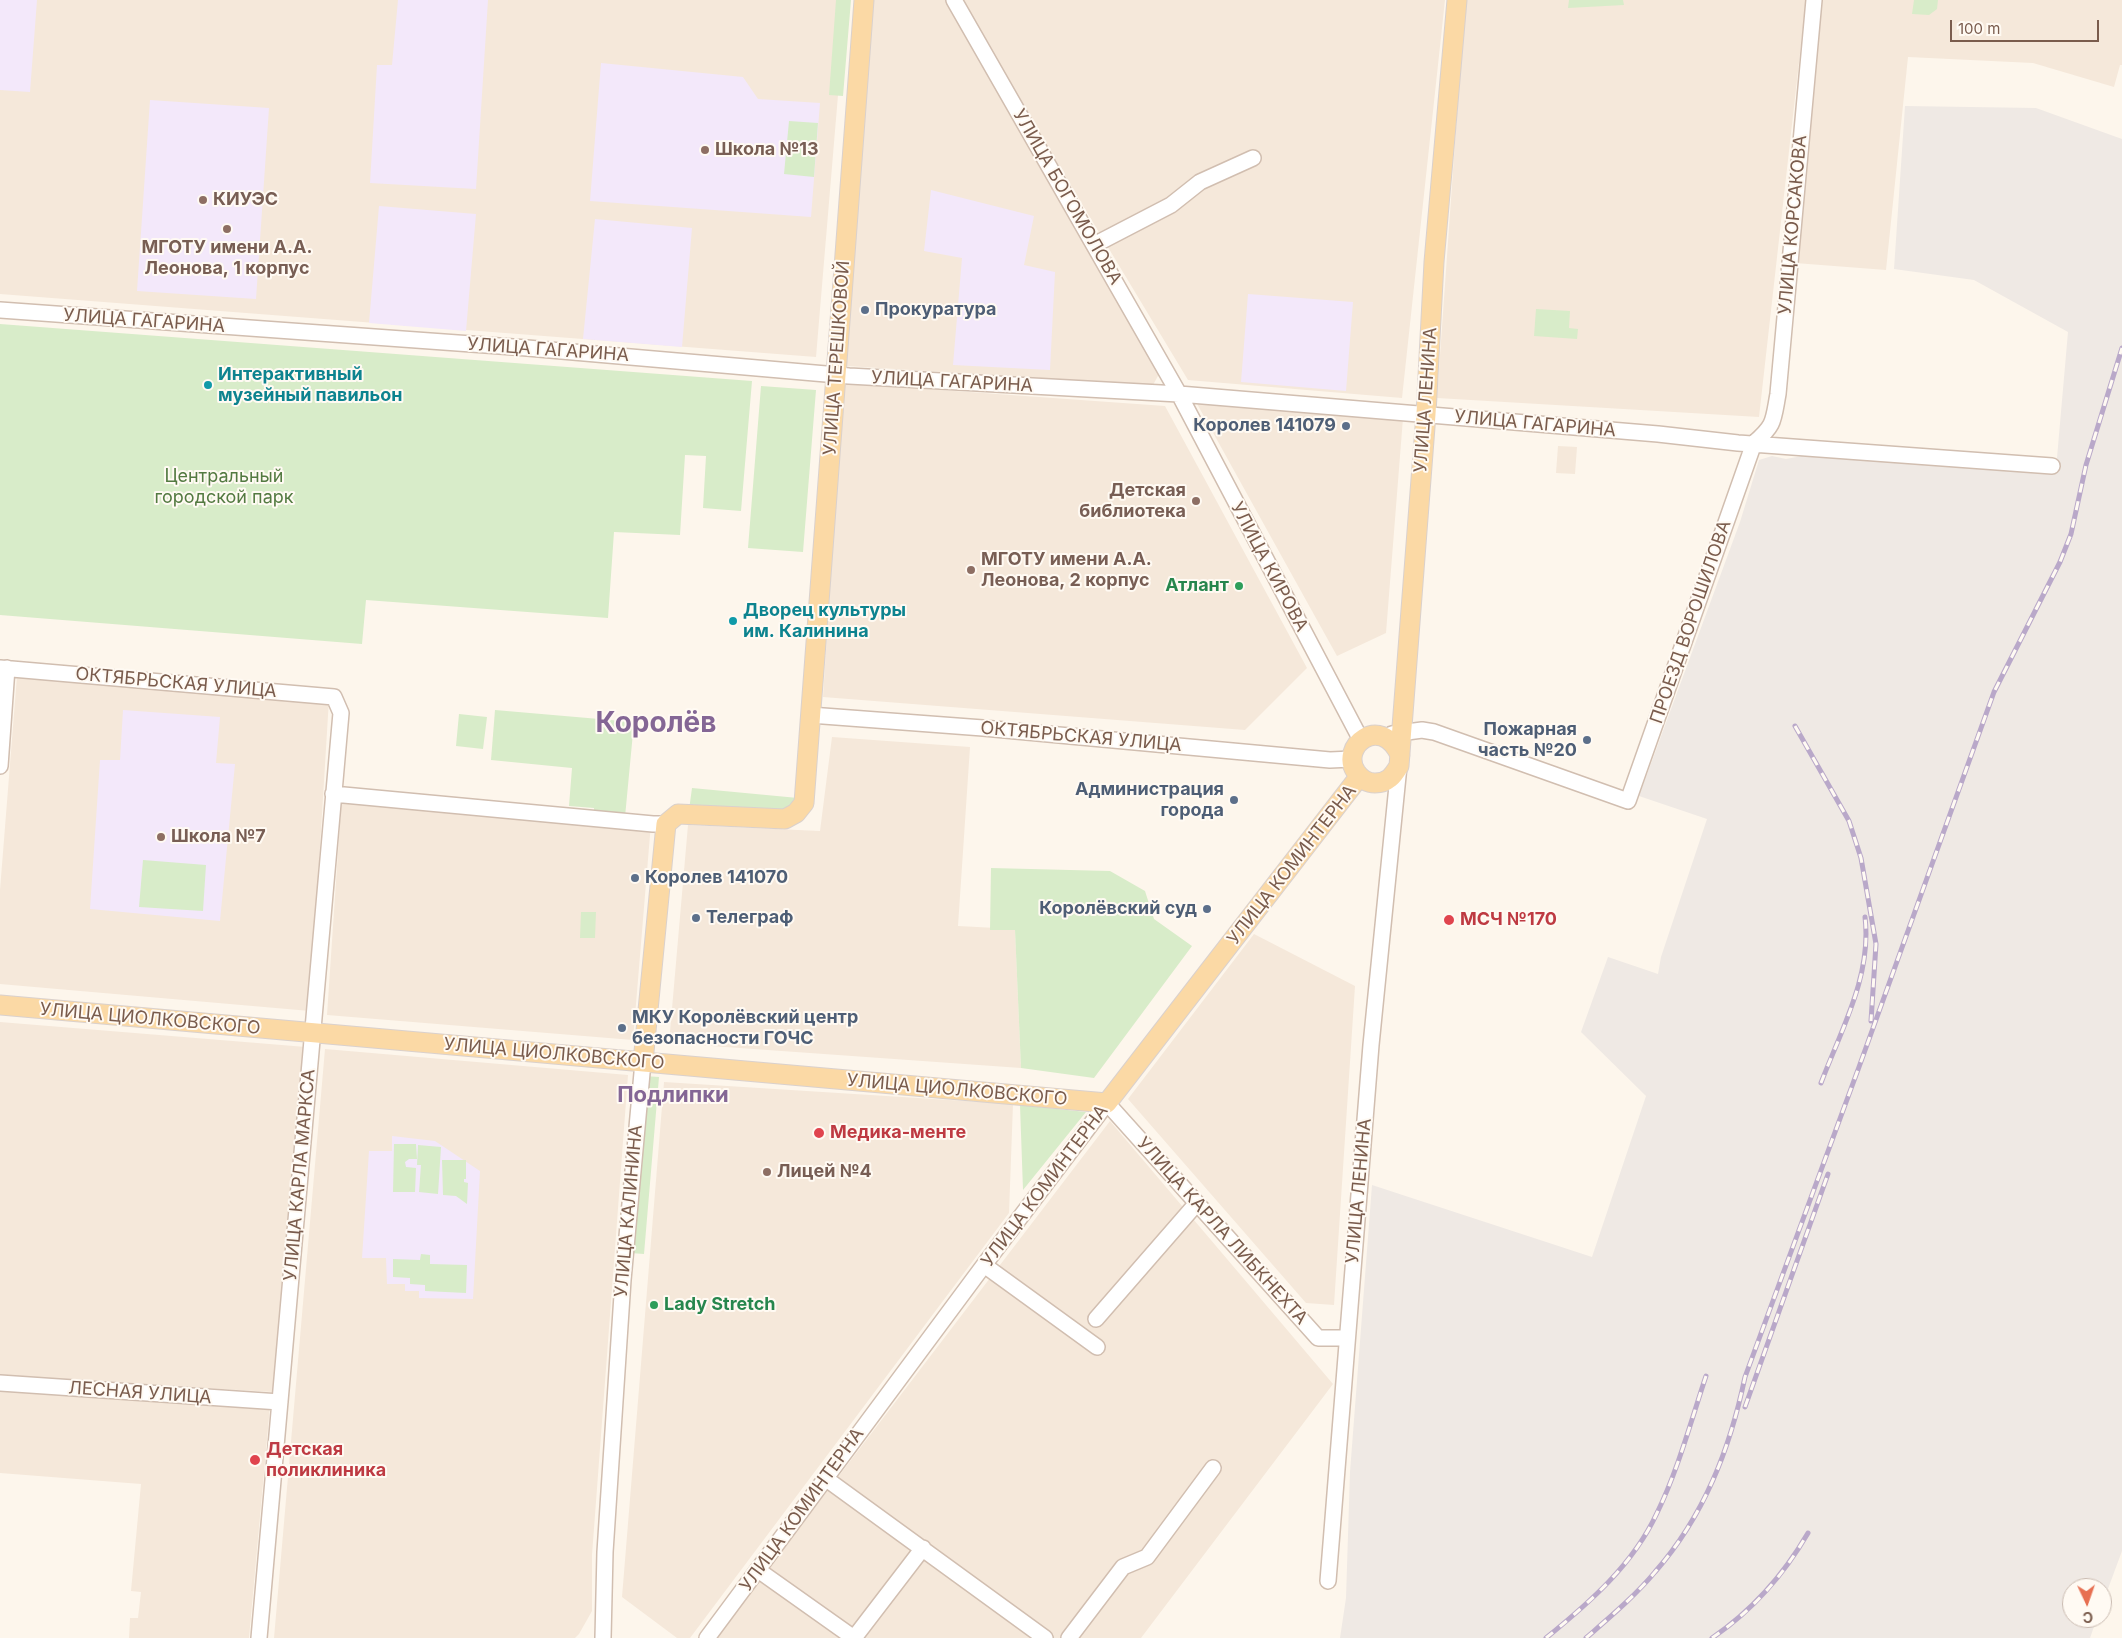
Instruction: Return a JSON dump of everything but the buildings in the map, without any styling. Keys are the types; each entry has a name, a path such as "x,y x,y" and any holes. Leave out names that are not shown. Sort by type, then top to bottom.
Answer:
{"main road":[{"name":"УЛИЦА ТЕРЕШКОВОЙ","path":"672,819 785,819 796,813 804,803 864,0"},
{"name":"УЛИЦА ЛЕНИНА","path":"1399,761 1392,734 1426,414 1435,255 1457,0"},
{"path":"1359,777 1354,769 1352,759 1354,749 1361,740 1372,735 1392,734"},
{"name":"УЛИЦА КОМИНТЕРНА","path":"1108,1103 1359,777 1370,783 1382,783 1393,776 1399,761"},
{"name":"УЛИЦА КАЛИНИНА","path":"642,1062 672,819"},
{"name":"УЛИЦА ЦИОЛКОВСКОГО","path":"0,1005 1108,1103"}],"street":[{"name":"УЛИЦА БОГОМОЛОВА","path":"954,0 1179,394"},
{"name":"УЛИЦА КОРСАКОВА","path":"1754,443 1769,430 1778,394 1814,0"},
{"path":"1094,245 1171,205 1200,182 1253,158"},
{"name":"УЛИЦА ГАГАРИНА","path":"0,310 554,350 836,375 1179,394 1658,434 1738,443 2052,466"},
{"name":"УЛИЦА КИРОВА","path":"1179,394 1361,740"},
{"name":"ПРОЕЗД ВОРОШИЛОВА","path":"1392,734 1434,732 1628,801 1754,443"},
{"path":"0,766 4,668"},
{"name":"ОКТЯБРЬСКАЯ УЛИЦА","path":"4,668 334,696 341,713"},
{"name":"УЛИЦА КАРЛА МАРКСА","path":"259,1638 341,713"},
{"name":"ОКТЯБРЬСКАЯ УЛИЦА","path":"810,715 984,728 1330,760 1352,759"},
{"name":"УЛИЦА ЛЕНИНА","path":"1328,1581 1371,1045 1399,761"},
{"path":"1382,783 1395,801"},
{"path":"334,794 653,824 672,819"},
{"name":"УЛИЦА КАЛИНИНА","path":"603,1638 605,1552 623,1280 642,1062"},
{"name":"УЛИЦА КАРЛА ЛИБКНЕХТА","path":"1108,1103 1318,1338 1346,1338"},
{"name":"УЛИЦА КОМИНТЕРНА","path":"707,1638 984,1265 1108,1103"},
{"path":"1096,1319 1197,1203"},
{"path":"984,1265 1097,1347"},
{"name":"ЛЕСНАЯ УЛИЦА","path":"0,1383 280,1402"},
{"path":"1069,1638 1124,1567 1147,1558 1213,1468"},
{"path":"825,1478 1045,1638"},
{"path":"758,1570 854,1638 923,1548"},
{"path":"596,1638 605,1614"}],"shaded area":[{"path":"0,0 846,0 816,357 0,294"},
{"path":"0,0 37,0 30,92 0,90"},
{"path":"398,0 488,0 476,189 370,183 377,65 392,65"},
{"path":"872,0 946,0 1159,374 1153,385 847,366 842,359"},
{"path":"959,0 1445,0 1402,398 1188,380"},
{"path":"1465,0 1806,0 1759,417 1437,398"},
{"path":"1820,0 2122,0 2122,65 2120,65 2114,87 2033,63 1908,57 1886,270 1795,263"},
{"name":"Школа №13","path":"601,63 743,77 758,99 820,103 811,217 590,201"},
{"name":"КИУЭС","path":"150,100 269,108 256,299 137,291"},
{"path":"1905,106 2036,108 2122,139 2122,1551 2112,1578 2062,1578 2062,1628 2094,1628 2090,1638 1340,1638 1346,1598 1350,1472 1372,1185 1592,1257 1646,1096 1581,1032 1608,957 1658,974 1661,957 1707,819 1639,796 1740,522 1759,460 1772,456 1786,459 1807,455 2056,469 2068,332 1974,280 1894,269"},
{"path":"931,190 1034,216 1024,265 1055,272 1050,370 953,365 962,258 924,251"},
{"path":"379,206 476,214 466,331 369,323"},
{"path":"595,219 692,228 682,347 583,339"},
{"path":"1248,294 1353,302 1346,391 1241,382"},
{"path":"843,383 1165,406 1307,668 1245,730 823,697"},
{"path":"1196,402 1403,418 1386,633 1337,656"},
{"path":"1558,446 1577,447 1575,474 1556,473"},
{"path":"17,676 329,699 310,1011 0,984 0,890"},
{"name":"Школа №7","path":"123,710 220,717 216,763 235,764 220,921 90,909 100,760 120,760"},
{"path":"832,737 970,747 958,926 1015,929 1021,1068 669,1043 688,825 820,831"},
{"path":"342,793 651,823 633,1040 327,1015"},
{"path":"1254,934 1355,986 1334,1305 1306,1303 1128,1099"},
{"path":"0,1022 306,1047 273,1392 0,1376"},
{"path":"325,1049 628,1075 592,1555 592,1611 575,1638 274,1638"},
{"path":"664,1082 1013,1104 1009,1213 690,1638 677,1638 622,1597"},
{"path":"1110,1121 1333,1384 1141,1638 715,1638"},
{"path":"392,1136 435,1141 480,1171 473,1299 419,1298 419,1291 405,1291 405,1284 387,1284 386,1258 362,1258 369,1151 392,1151"},
{"path":"0,1389 270,1406 249,1638 129,1638 130,1618 138,1618 141,1592 131,1591 141,1484 0,1473"}],"green space":[{"path":"836,0 851,0 843,96 829,95"},
{"path":"1569,0 1623,0 1624,5 1568,8"},
{"path":"1914,0 1938,0 1937,9 1929,15 1912,14"},
{"path":"789,121 818,123 814,177 784,174"},
{"path":"1536,309 1570,311 1569,328 1578,329 1577,339 1534,336"},
{"name":"Центральный городской парк","path":"0,324 752,381 741,511 703,508 706,456 685,455 680,535 614,532 608,618 366,600 362,644 0,615"},
{"path":"761,386 816,390 803,552 748,548"},
{"path":"495,710 634,722 625,817 594,815 594,808 569,806 572,768 491,760"},
{"path":"459,714 487,717 483,749 456,746"},
{"path":"692,788 798,798 790,813 689,810"},
{"path":"143,860 206,865 203,911 139,907"},
{"path":"991,868 1110,871 1145,891 1154,919 1192,946 1094,1078 1021,1068 1015,930 990,930"},
{"path":"581,912 596,912 595,938 580,938"},
{"path":"644,1076 659,1077 644,1254 630,1253"},
{"path":"1020,1105 1086,1112 1023,1190"},
{"path":"394,1144 416,1144 417,1159 409,1159 405,1162 406,1167 416,1168 415,1192 393,1192"},
{"path":"418,1145 441,1147 438,1194 419,1192 421,1165 417,1165"},
{"path":"442,1160 466,1160 466,1179 464,1179 464,1182 468,1183 467,1204 456,1196 443,1195"},
{"path":"421,1254 430,1255 430,1264 467,1265 466,1293 425,1291 425,1285 410,1284 410,1278 393,1277 393,1259 420,1260"}],"railway":[{"path":"1586,1638 1639,1589 1672,1550 1688,1528 1701,1505 1723,1456 1732,1430 1745,1377 1994,692 2060,562 2071,534 2086,465 2122,348"},
{"path":"1795,726 1849,821 1861,858 1876,944 1871,1021"},
{"path":"1821,1083 1846,1023 1859,981 1866,939 1865,917"},
{"path":"1745,1407 1828,1174"},
{"path":"1546,1638 1609,1582 1636,1550 1647,1532 1665,1497 1706,1376"},
{"path":"1712,1638 1741,1616 1766,1591 1788,1564 1808,1533"}],"place":[{"name":"Школа №13","path":"705,150"},
{"name":"КИУЭС","path":"203,200"},
{"name":"МГОТУ имени А.А. Леонова, 1 корпус","path":"227,229"},
{"name":"Прокуратура","path":"865,310"},
{"name":"Интерактивный музейный павильон","path":"208,385"},
{"name":"Королев 141079","path":"1346,426"},
{"name":"Детская библиотека","path":"1196,501"},
{"name":"МГОТУ имени А.А. Леонова, 2 корпус","path":"971,570"},
{"name":"Атлант","path":"1239,586"},
{"name":"Дворец культуры им. Калинина","path":"733,621"},
{"name":"Пожарная часть №20","path":"1587,740"},
{"name":"Администрация города","path":"1234,800"},
{"name":"Школа №7","path":"161,837"},
{"name":"Королев 141070","path":"635,878"},
{"name":"Королёвский суд","path":"1207,909"},
{"name":"Телеграф","path":"696,918"},
{"name":"МСЧ №170","path":"1449,920"},
{"name":"МКУ Королёвский центр безопасности ГОЧС","path":"622,1028"},
{"name":"Медика-менте","path":"819,1133"},
{"name":"Лицей №4","path":"767,1172"},
{"name":"Lady Stretch","path":"654,1305"},
{"name":"Детская поликлиника","path":"255,1460"}],"district":[{"name":"Королёв","path":"656,724"},
{"name":"Подлипки","path":"673,1095"}]}
